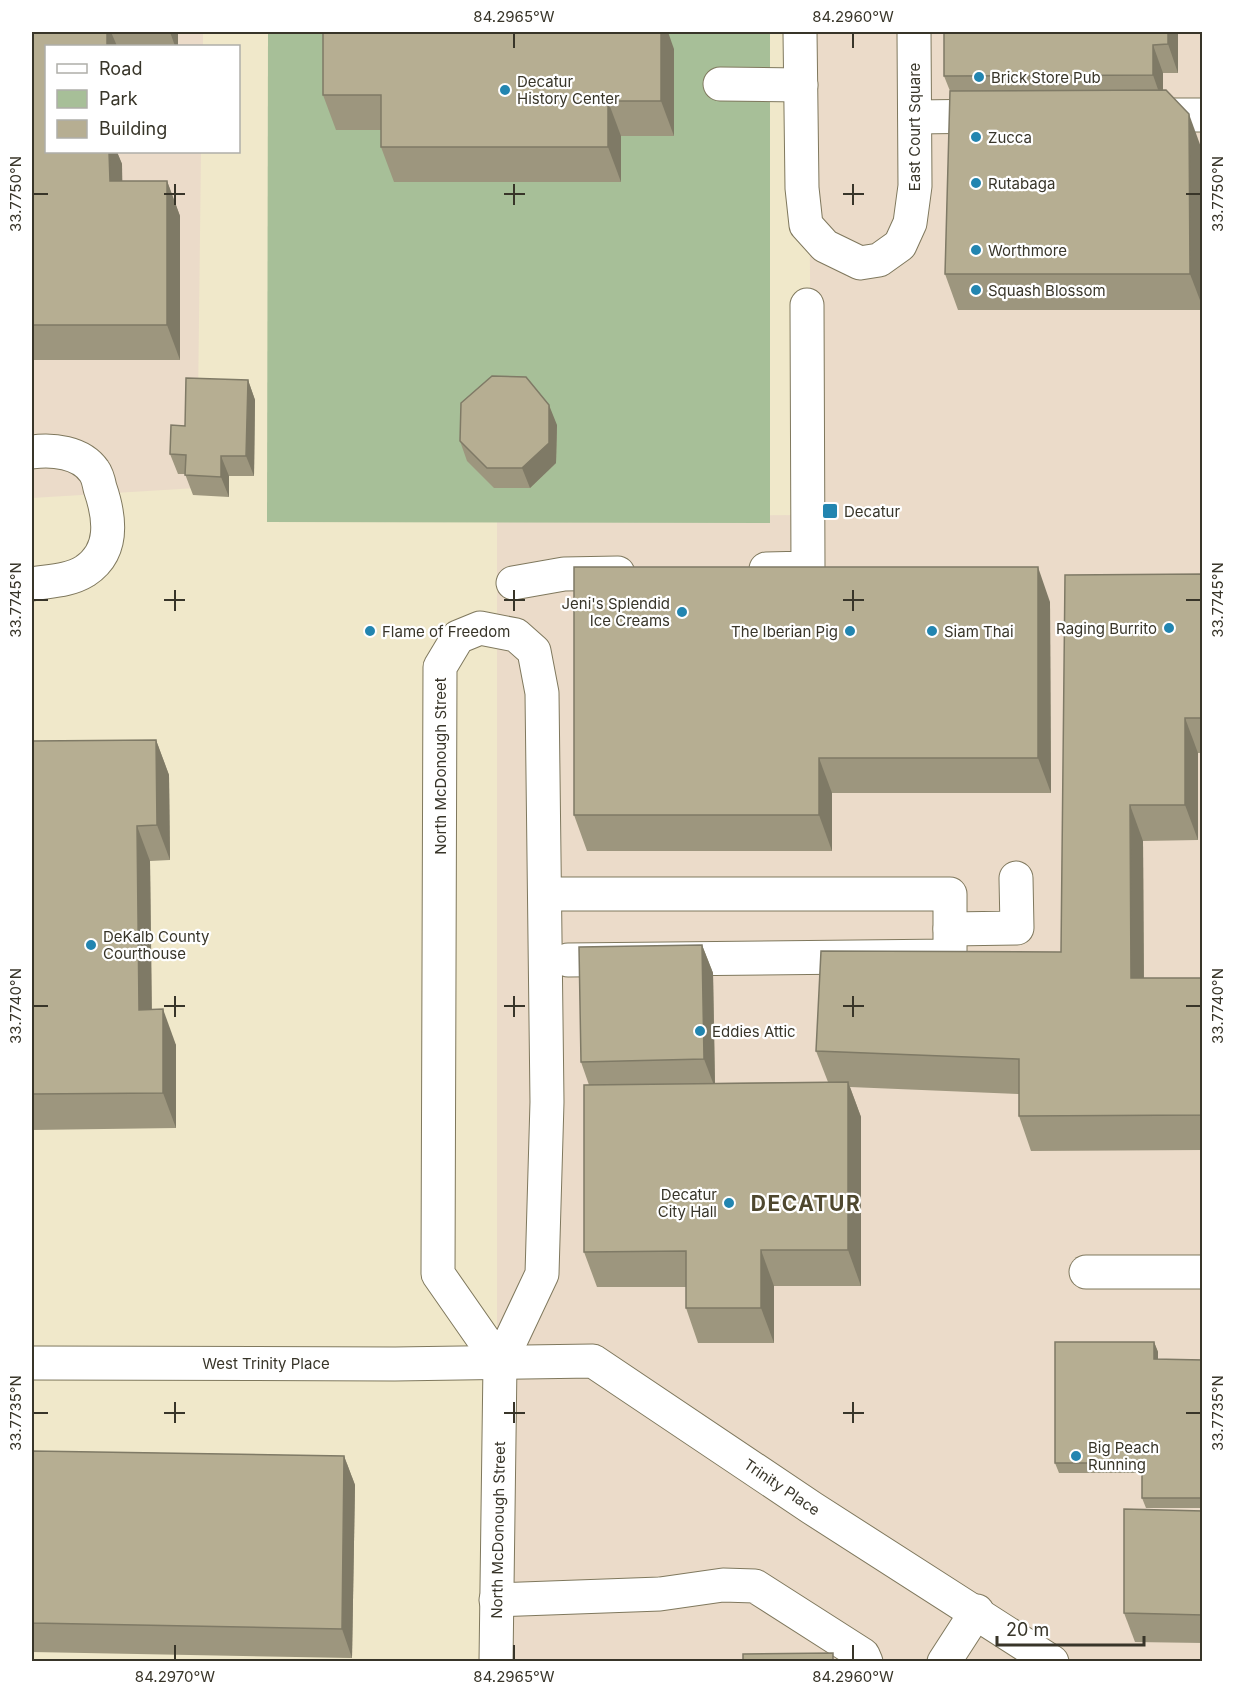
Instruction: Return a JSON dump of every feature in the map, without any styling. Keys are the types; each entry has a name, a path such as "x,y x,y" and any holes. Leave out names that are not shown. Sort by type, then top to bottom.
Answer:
{"street":[{"path":"720,84 801,85 800,32"},
{"name":"East Court Square","path":"801,85 802,188 806,225 825,246 860,263 879,260 900,245 910,223 915,186 914,32"},
{"path":"1110,116 1203,115"},
{"path":"915,117 1029,116"},
{"path":"737,570 808,568 807,305"},
{"path":"32,452 47,449 73,455 94,471 108,513 108,537 101,554 85,570 63,579 32,584"},
{"path":"513,583 564,574 645,572"},
{"name":"North McDonough Street","path":"496,1662 500,1363 543,1274 547,1102 543,693 534,651 516,635 480,628 458,637 440,667 438,1274 500,1363"},
{"path":"950,929 1017,928 1016,878"},
{"path":"544,894 950,894 950,956 568,960"},
{"path":"1086,1272 1203,1272"},
{"name":"Trinity Place","path":"500,1363 593,1360 812,1508 977,1611 1038,1657"},
{"name":"West Trinity Place","path":"32,1363 500,1363"},
{"path":"496,1600 660,1594 723,1586 755,1586 862,1655 866,1662"},
{"path":"944,1662 977,1611"}],"shaded area":[{"path":"32,32 203,32 203,45 45,45 45,153 201,153 197,488 32,498"},
{"path":"808,32 1202,32 1202,1661 497,1662 497,516 812,515"}],"green space":[{"path":"268,32 770,32 770,523 267,522"}],"building":[{"path":"32,32 107,32 107,45 45,45 45,153 109,153 110,181 167,181 167,325 32,325"},
{"name":"Decatur History Center","path":"323,32 661,32 661,101 608,101 608,147 381,147 381,95 323,95"},
{"path":"944,32 1168,32 1168,44 1153,45 1153,75 944,76"},
{"path":"1166,90 1189,114 1190,274 945,274 950,91"},
{"path":"492,376 526,377 549,405 549,443 522,468 487,468 460,441 461,403"},
{"path":"186,378 248,380 246,456 221,456 221,477 185,475 186,455 170,454 171,425 185,426"},
{"path":"574,567 1038,567 1038,758 819,758 819,815 574,815"},
{"path":"1203,574 1203,718 1185,718 1185,805 1130,805 1131,978 1203,978 1203,1115 1019,1116 1019,1059 816,1051 821,951 1061,952 1065,575"},
{"name":"DeKalb County Courthouse","path":"156,740 157,825 137,826 139,1010 163,1009 163,1093 32,1094 32,741"},
{"path":"702,945 704,1059 581,1062 579,947"},
{"name":"Decatur City Hall","path":"848,1082 848,1250 761,1250 761,1308 686,1308 686,1251 584,1252 584,1085"},
{"path":"1055,1342 1154,1342 1154,1359 1203,1360 1203,1498 1142,1498 1142,1463 1055,1463"},
{"path":"32,1451 344,1456 342,1629 32,1623"},
{"path":"1124,1509 1203,1511 1203,1615 1124,1613"},
{"path":"833,1653 833,1662 743,1662 743,1654"}],"place":[{"name":"Brick Store Pub","path":"979,77"},
{"name":"Decatur History Center","path":"505,90"},
{"name":"Zucca","path":"976,137"},
{"name":"Rutabaga","path":"976,183"},
{"name":"Worthmore","path":"976,250"},
{"name":"Squash Blossom","path":"976,290"},
{"name":"Decatur","path":"830,511"},
{"name":"Jeni's Splendid Ice Creams","path":"682,612"},
{"name":"Raging Burrito","path":"1169,628"},
{"name":"Flame of Freedom","path":"370,631"},
{"name":"The Iberian Pig","path":"850,631"},
{"name":"Siam Thai","path":"932,631"},
{"name":"DeKalb County Courthouse","path":"91,945"},
{"name":"Eddies Attic","path":"700,1031"},
{"name":"Decatur City Hall","path":"729,1203"},
{"name":"Big Peach Running","path":"1076,1456"}],"district":[{"name":"DECATUR","path":"806,1203"}]}
